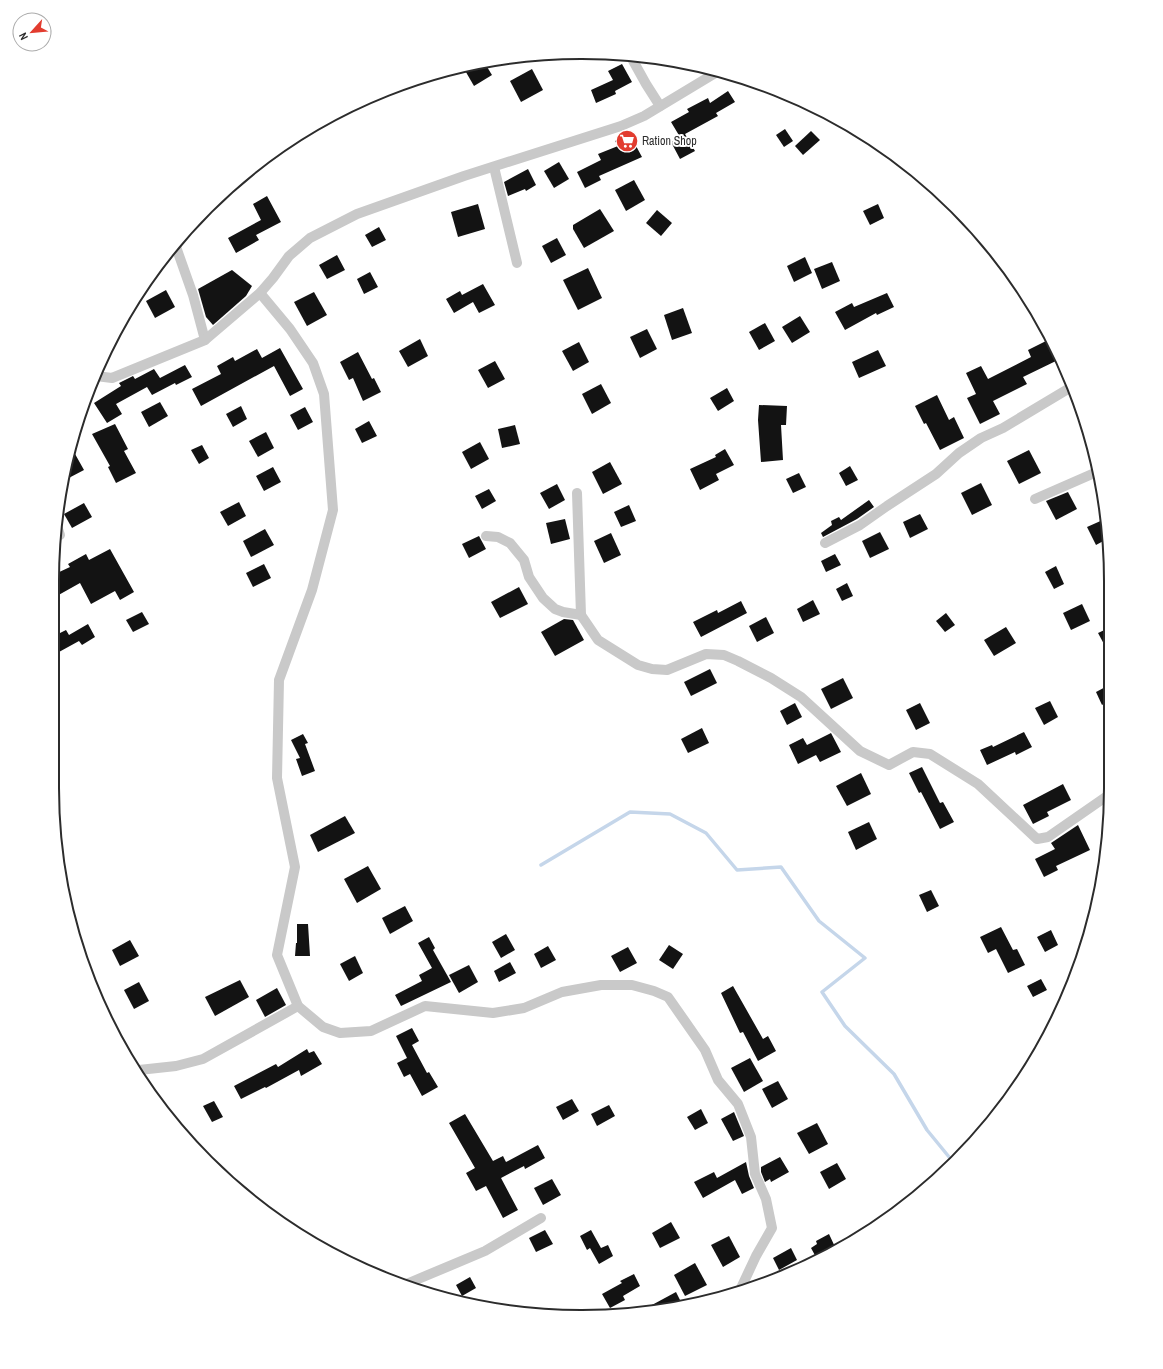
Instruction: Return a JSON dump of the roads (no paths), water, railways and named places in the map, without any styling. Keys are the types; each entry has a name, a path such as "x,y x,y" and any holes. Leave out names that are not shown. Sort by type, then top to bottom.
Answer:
{"street":[{"path":"634,62 660,106"},
{"path":"101,377 112,378 204,340 260,293 289,256 310,238 357,214 545,150 621,126 660,106 711,76"},
{"path":"494,167 517,263"},
{"path":"177,251 193,295 204,340"},
{"path":"260,293 290,329 313,363 324,394 333,510 312,590 279,680 277,778 295,867 277,954 298,1006 324,1027 340,1033 371,1031 425,1006 493,1013 524,1008 562,992 601,985 632,985 654,991 668,997 704,1050 718,1080 738,1104 751,1137 755,1174 766,1199 772,1228 756,1256 743,1284"},
{"path":"825,543 860,525 936,474 958,453 981,438 1003,428 1067,390"},
{"path":"1035,499 1093,474"},
{"path":"577,493 581,614 598,640 638,665 652,669 667,670 706,654 724,655 738,661 771,678 801,697 860,751 889,765 913,752 930,754 978,784 1037,839 1048,837 1104,798"},
{"path":"486,536 498,537 510,543 524,560 529,577 543,598 555,609 563,612 581,614"},
{"path":"142,1070 176,1066 203,1059 298,1006"},
{"path":"412,1281 485,1251 542,1218"}],"waterway":[{"path":"541,865 630,812 670,814 706,833 737,870 781,867 819,921 865,958 822,992 845,1026 894,1074 927,1130 950,1158"}],"place":[{"name":"Ration Shop","path":"627,141"}]}
